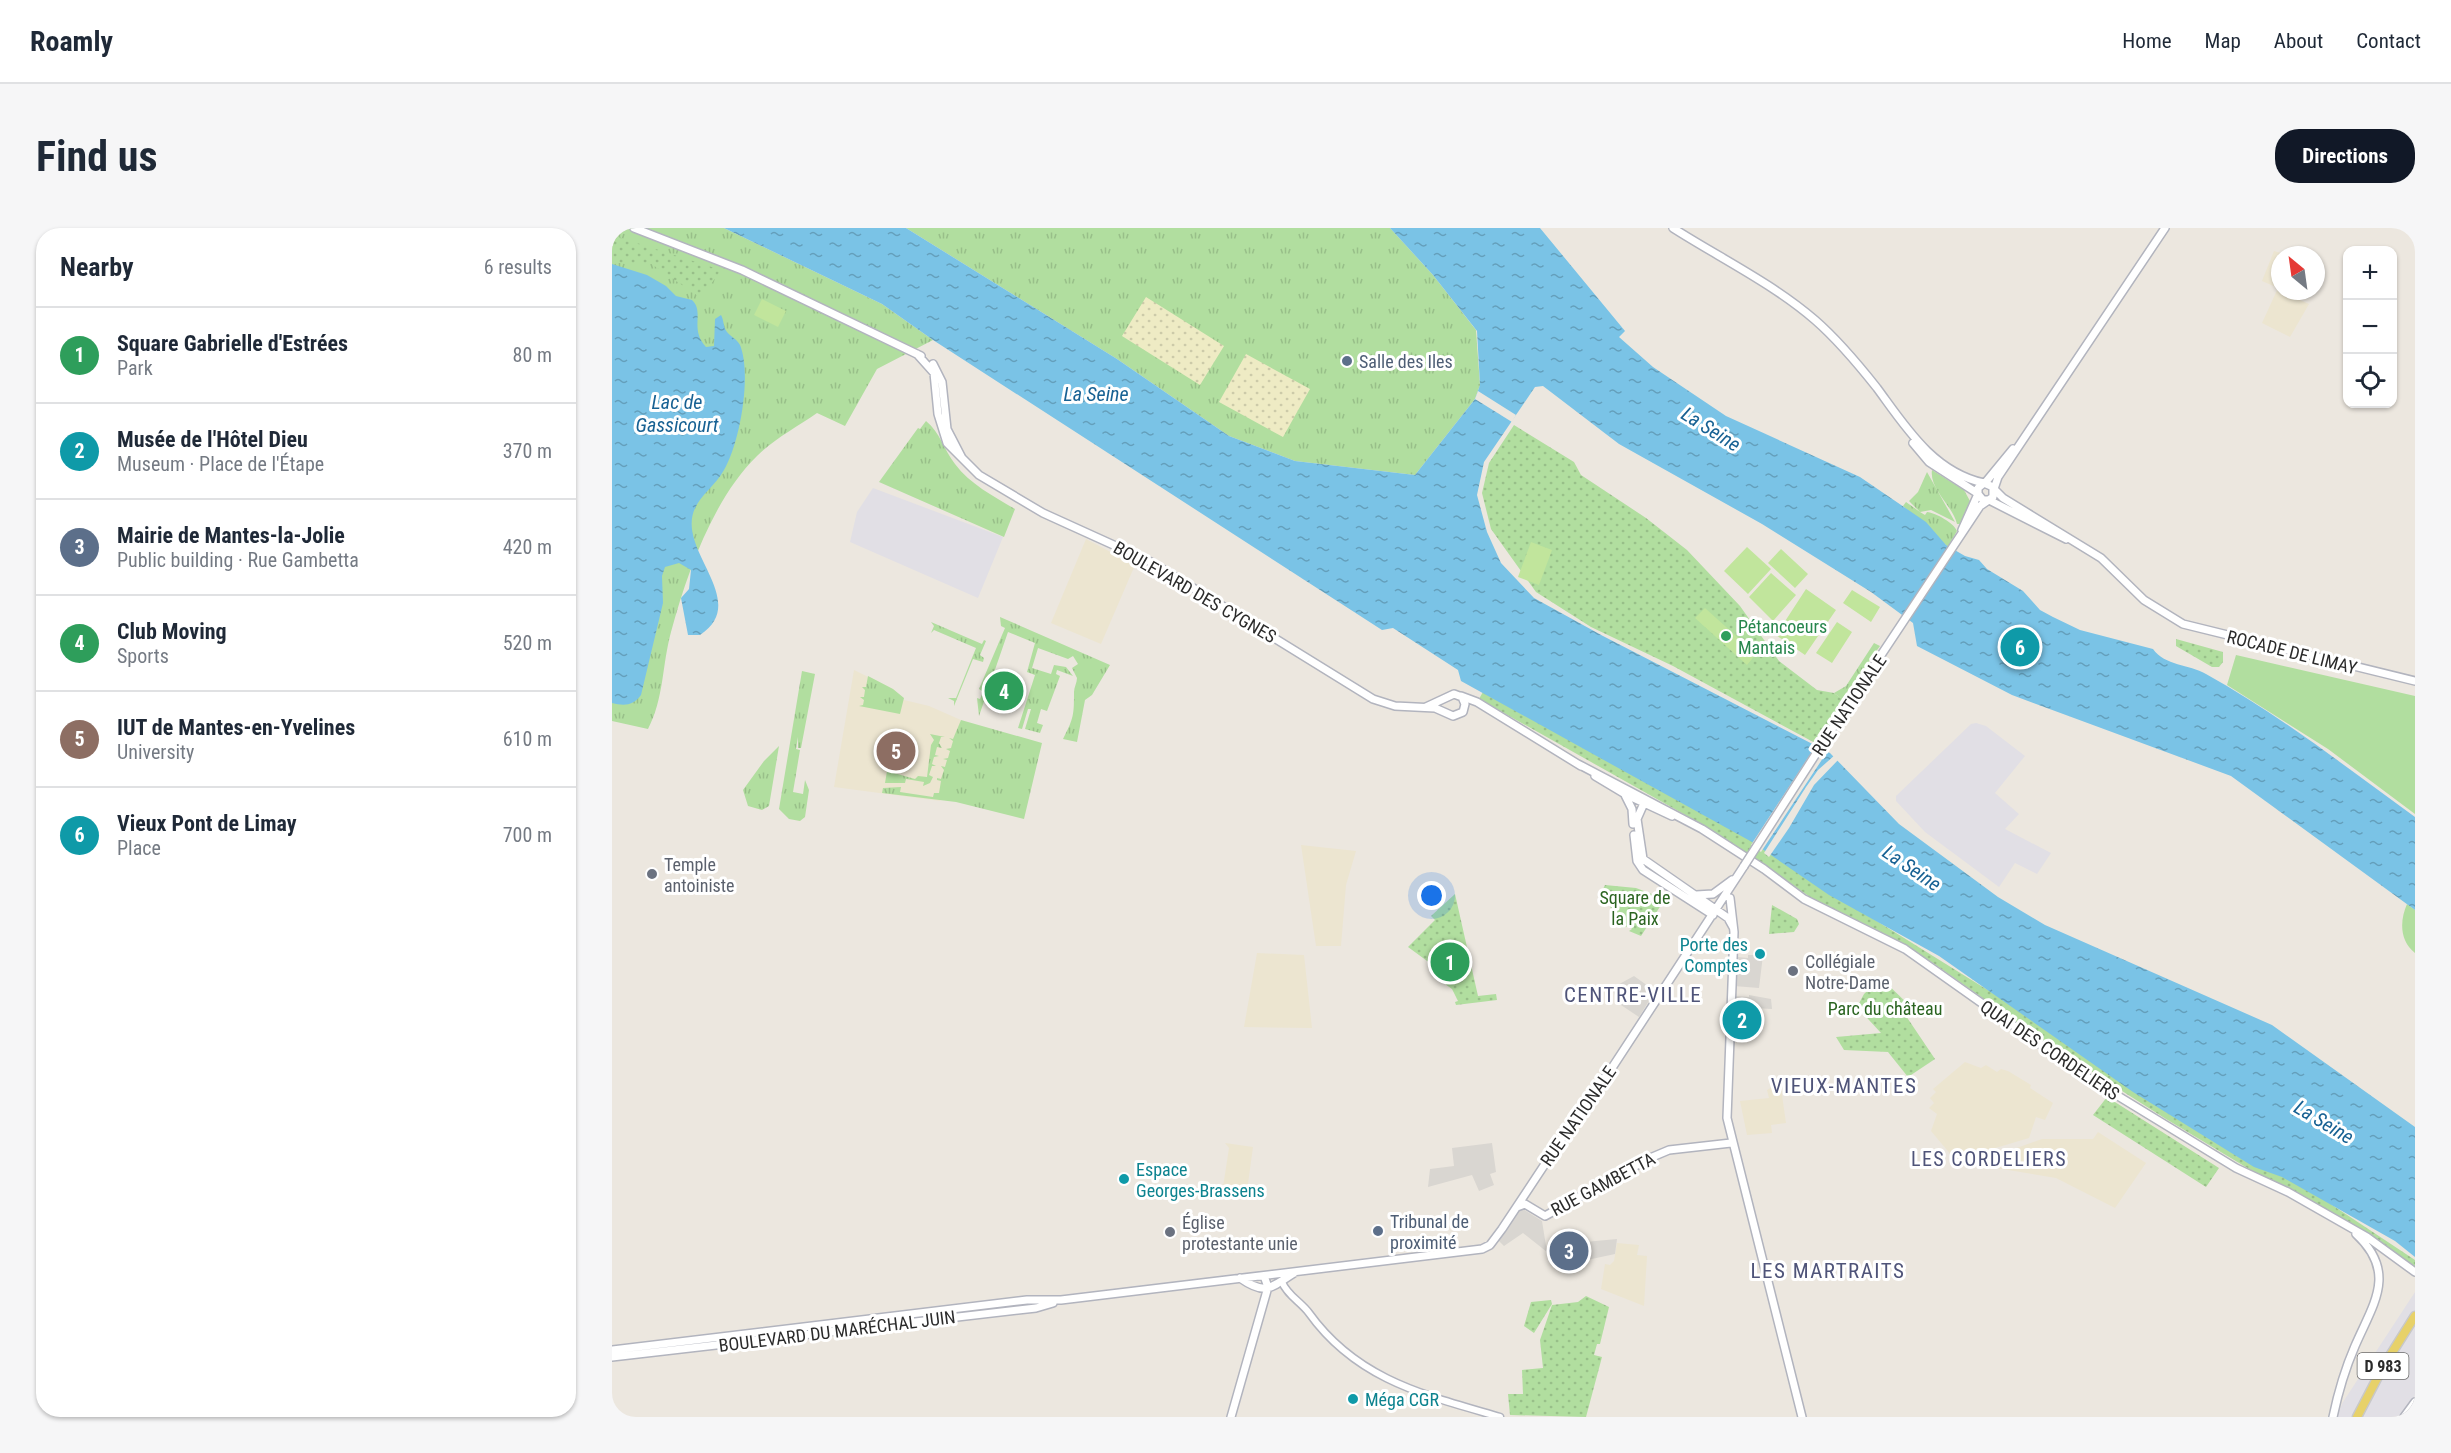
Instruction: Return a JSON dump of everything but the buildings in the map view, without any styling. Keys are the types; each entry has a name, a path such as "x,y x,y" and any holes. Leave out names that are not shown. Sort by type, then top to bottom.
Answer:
{"main road":[{"name":"BOULEVARD DES CYGNES","path":"634,228 742,270 929,361 939,372 947,429 967,464 984,479 1023,502 1151,562 1366,695 1395,706 1426,707 1445,712"},
{"path":"1672,228 1788,299 1829,332 1864,372 1905,427 1925,459 1983,500 1989,500 2074,542"},
{"path":"1989,500 1997,480 2165,228"},
{"path":"1905,427 1930,454 1970,479 1989,484 2003,498 2049,524 2074,542"},
{"path":"1977,494 1978,488 2022,442"},
{"name":"RUE NATIONALE","path":"1955,546 1977,494"},
{"name":"RUE NATIONALE","path":"1741,871 1980,506 1989,500"},
{"name":"ROCADE DE LIMAY","path":"2074,542 2100,558 2144,600 2171,618 2195,629 2415,681"},
{"path":"1484,707 1473,706 1455,716 1445,712 1444,700 1452,694 1461,696 1484,707 1578,764"},
{"path":"1461,696 1465,702 1464,710"},
{"name":"BOULEVARD DES CYGNES","path":"1426,707 1444,700"},
{"name":"QUAI DES CORDELIERS","path":"1578,764 1625,794 1642,799"},
{"name":"QUAI DES CORDELIERS","path":"1578,764 1689,822 1764,869 1797,895 1905,949 2082,1074 2208,1151 2367,1237 2415,1272"},
{"path":"1625,794 1632,811 1637,861 1643,870 1729,920 1734,928"},
{"path":"1642,799 1637,819 1642,858 1716,913"},
{"path":"1632,811 1642,799"},
{"path":"1694,895 1713,894 1741,871"},
{"path":"1716,913 1730,898 1741,871"},
{"path":"1716,913 1741,871"},
{"path":"1730,898 1734,928 1727,1118 1731,1143 1751,1211 1802,1417"},
{"name":"RUE NATIONALE","path":"1296,1272 1475,1252 1494,1241 1716,913"},
{"name":"RUE GAMBETTA","path":"1515,1209 1526,1204 1539,1214 1545,1215 1669,1150 1731,1143"},
{"path":"1526,1194 1526,1204"},
{"path":"2333,1417 2348,1364 2379,1288 2379,1272 2371,1250 2348,1226"},
{"path":"1240,1278 1254,1288 1273,1288 1296,1272"},
{"name":"BOULEVARD DU MARÉCHAL JUIN","path":"612,1350 1027,1300 1061,1300 1296,1272"},
{"path":"1231,1417 1273,1288 1280,1274"},
{"path":"1264,1276 1273,1288"},
{"name":"BOULEVARD DU MARÉCHAL JUIN","path":"612,1357 1036,1308 1061,1300"},
{"name":"D 983","path":"2357,1417 2383,1367 2414,1317"},
{"path":"2403,1417 2415,1402"}],"street":[{"path":"1273,1288 1333,1344 1376,1374 1396,1385 1500,1417"}],"shaded area":[{"path":"2271,258 2271,285 2262,281"},
{"path":"2273,300 2300,300 2309,304 2290,337 2262,323"},
{"path":"873,488 1003,537 978,598 850,542 857,512"},
{"path":"1086,539 1135,565 1101,644 1051,623"},
{"path":"854,670 893,689 904,700 929,706 961,720 940,801 834,787"},
{"path":"1971,724 1986,726 2025,756 1995,793 2019,814 2005,829 2051,853 2037,874 2015,863 1999,887 1925,832 1896,801 1896,796"},
{"path":"1301,845 1356,851 1346,885 1341,946 1316,946"},
{"path":"1257,953 1304,955 1312,1028 1244,1027"},
{"path":"1748,955 1763,955 1759,988 1734,986 1737,957 1748,958"},
{"path":"1634,976 1655,991 1639,1017 1618,1003 1612,988"},
{"path":"1749,995 1771,999 1772,1009 1734,1007 1734,996 1749,997"},
{"path":"1965,1062 1981,1068 1986,1065 1997,1072 2001,1069 2008,1071 2031,1085 2030,1088 2053,1103 2045,1120 2036,1117 2029,1138 1962,1158 1952,1156 1931,1131 1937,1114 1929,1108 1934,1103 1930,1098 1936,1092 1933,1089"},
{"path":"1777,1084 1781,1088 1786,1123 1771,1125 1772,1133 1747,1135 1740,1101 1769,1098 1767,1090"},
{"path":"2098,1132 2146,1163 2115,1208 2056,1178 1996,1168 2000,1154 2042,1139 2093,1139"},
{"path":"1225,1143 1253,1147 1247,1191 1223,1187 1229,1148"},
{"path":"1492,1143 1496,1172 1490,1174 1494,1185 1479,1191 1472,1175 1428,1187 1430,1169 1454,1166 1452,1148"},
{"path":"1523,1209 1542,1221 1547,1252 1523,1233 1504,1246 1498,1240 1516,1213"},
{"path":"1617,1239 1615,1254 1587,1260 1585,1242"},
{"path":"1617,1243 1639,1245 1637,1255 1647,1256 1644,1306 1601,1289 1605,1264 1610,1265 1614,1261"},
{"path":"2415,1292 2415,1417 2336,1417 2343,1402"}],"green space":[{"path":"612,228 724,228 882,304 933,340 877,369 845,426 817,413 771,444 741,473 715,515 685,586 668,644 657,706 648,729 612,721"},
{"path":"906,228 1390,228 1433,275 1476,330 1480,385 1475,399 1415,475 1295,461 1229,436 1117,359"},
{"path":"612,235 721,270 701,298 650,263 612,263"},
{"path":"762,299 786,311 778,327 754,315"},
{"path":"926,421 935,430 951,459 968,478 1015,509 1004,537 879,482 918,428 920,429"},
{"path":"1514,425 1574,462 1581,475 1646,518 1687,550 1740,606 1779,661 1817,690 1834,693 1845,701 1817,744 1673,666 1591,627 1536,592 1491,529 1482,493 1489,463"},
{"path":"1932,470 1964,490 1970,501 1960,524 1957,524 1934,484"},
{"path":"1927,472 1955,522 1931,510 1920,512 1909,501 1918,492"},
{"path":"1906,502 1925,515 1927,512 1940,516 1955,528 1957,531 1948,547 1903,506"},
{"path":"1531,542 1552,550 1539,585 1518,577"},
{"path":"1747,547 1771,569 1748,594 1724,571"},
{"path":"1781,549 1808,574 1795,588 1768,563"},
{"path":"1771,573 1796,595 1773,621 1749,597"},
{"path":"1806,589 1836,610 1805,655 1776,635"},
{"path":"1852,590 1880,607 1871,622 1843,603"},
{"name":"Pétancoeurs Mantais","path":"1705,608 1756,654 1747,665 1695,618"},
{"path":"1000,617 1110,665 1092,695 1085,700 1077,742 1063,739 1071,721 1077,678 1072,668 1078,664 1073,656 1068,659 1038,648 1032,668 1051,674 1054,665 1066,667 1073,676 1057,670 1056,674 1060,676 1047,711 1041,709 1037,723 1043,725 1040,733 1025,729 1031,709 1028,709 1022,729 1018,728 1035,675 1027,672 1035,643 1008,632 979,716 977,698 980,699 983,692 979,689 1005,628 1001,626"},
{"path":"931,622 982,644 984,640 986,641 980,655 984,658 983,662 973,659 954,706 954,701 948,698 956,698 976,648 934,630 931,633 934,626"},
{"path":"1837,622 1852,632 1832,663 1816,653"},
{"path":"2176,639 2223,652 2223,662 2219,667 2212,667 2176,646"},
{"path":"1874,643 1880,646 1842,699 1834,693 1846,686"},
{"path":"2236,655 2415,696 2415,814 2328,749 2227,685"},
{"path":"802,671 815,674 801,748 798,748 798,737 796,749 800,750 793,792 803,794 805,780 809,790 805,817 800,821 789,819 779,809"},
{"path":"868,676 893,689 904,698 900,714 859,706 863,705 864,700 860,697 864,697 865,690 862,687 866,687"},
{"path":"1484,690 1740,832 1851,905 2314,1193 2415,1260 2415,1269 2166,1119 2042,1040 1933,963 1887,935 1810,897 1712,830 1479,699"},
{"path":"961,720 1042,743 1024,819 956,802 882,793 883,788 901,787 900,792 933,797 934,793 939,793 941,781 937,778 941,779 944,770 941,766 945,767 947,760 943,759 948,758 950,751 946,749 951,748 953,741 949,738 953,739"},
{"path":"893,734 909,737 903,771 888,769"},
{"path":"930,734 945,737 941,737 939,743 942,748 937,747 935,755 939,756 934,757 932,764 936,766 932,766 929,775 933,777 930,783 923,786 924,782 906,779 905,783 885,783 887,771 915,779 918,776 927,777 931,745 934,740"},
{"path":"779,746 769,806 762,810 748,806 743,790 764,761"},
{"name":"Square de la Paix","path":"1605,885 1636,888 1665,899 1641,936 1629,931 1632,929 1630,926 1621,928 1602,891"},
{"path":"1455,894 1478,996 1496,994 1497,1000 1456,1005 1455,1002 1458,1001 1452,989 1445,984 1449,977 1408,947 1435,920 1431,916"},
{"path":"2407,904 2415,910 2415,953 2406,942 2402,930"},
{"path":"1772,905 1797,919 1799,924 1794,932 1769,934"},
{"name":"Parc du château","path":"1881,978 1910,1006 1904,1013 1935,1059 1908,1077 1888,1052 1844,1050 1836,1037 1881,1033 1857,1007 1864,994"},
{"path":"2107,1097 2219,1168 2206,1187 2093,1115"},
{"path":"1586,1296 1609,1307 1600,1344 1597,1344 1594,1355 1602,1357 1586,1417 1510,1415 1508,1394 1523,1394 1522,1370 1543,1368 1540,1340 1552,1305 1578,1302"},
{"path":"1551,1300 1552,1304 1534,1333 1524,1326 1531,1302"}],"sand":[{"path":"1146,297 1224,346 1200,385 1122,336"},
{"path":"1246,354 1310,389 1283,437 1219,402"}],"water":[{"name":"La Seine","path":"724,228 906,228 1117,359 1229,436 1295,461 1415,475 1475,399 1480,385 1477,331 1433,275 1390,228 1540,228 1625,331 1619,337 1653,367 1726,416 1860,477 1926,522 1946,545 1965,556 1979,560 1987,569 2023,591 2040,610 2080,630 2153,649 2164,659 2199,671 2233,690 2313,742 2415,817 2415,910 2231,776 2012,695 1917,646 1913,623 1871,592 1762,524 1619,444 1543,386 1535,387 1484,462 1477,495 1487,532 1501,563 1534,598 1830,753 1899,824 1998,897 2045,925 2272,1025 2415,1127 2415,1257 2395,1241 2282,1177 2254,1167 2133,1092 1939,956 1829,895 1752,842 1461,681 1458,670 1393,628 1382,630 933,340 882,304"},
{"name":"Lac de Gassicourt","path":"612,264 647,275 666,286 676,296 692,300 697,310 698,334 706,347 714,346 715,319 721,315 726,330 740,345 745,373 739,426 730,458 718,479 699,501 692,518 695,542 716,591 717,614 711,625 700,635 688,635 681,598 689,589 691,570 679,563 665,567 662,576 663,603 641,695 635,701 624,705 612,703"}],"pier":[{"path":"1478,391 1516,415 1512,422 1475,399"},
{"path":"1817,744 1829,749 1761,852 1751,845"},
{"path":"1836,754 1840,758 1814,785 1769,857 1764,853 1806,787 1818,770"}],"place":[{"name":"Salle des Iles","path":"1347,361"},
{"name":"Pétancoeurs Mantais","path":"1726,636"},
{"name":"Vieux Pont de Limay","path":"2020,647"},
{"name":"Club Moving","path":"1004,691"},
{"name":"IUT de Mantes-en-Yvelines","path":"896,751"},
{"name":"Temple antoiniste","path":"652,874"},
{"name":"Porte des Comptes","path":"1760,954"},
{"name":"Square Gabrielle d'Estrées","path":"1450,962"},
{"name":"Collégiale Notre-Dame","path":"1793,971"},
{"name":"Musée de l'Hôtel Dieu","path":"1742,1020"},
{"name":"Espace Georges-Brassens","path":"1124,1179"},
{"name":"Tribunal de proximité","path":"1378,1231"},
{"name":"Église protestante unie","path":"1170,1232"},
{"name":"Mairie de Mantes-la-Jolie","path":"1569,1251"},
{"name":"Méga CGR","path":"1353,1399"}],"district":[{"name":"CENTRE-VILLE","path":"1633,995"},
{"name":"VIEUX-MANTES","path":"1844,1086"},
{"name":"LES CORDELIERS","path":"1989,1159"},
{"name":"LES MARTRAITS","path":"1828,1271"}]}
